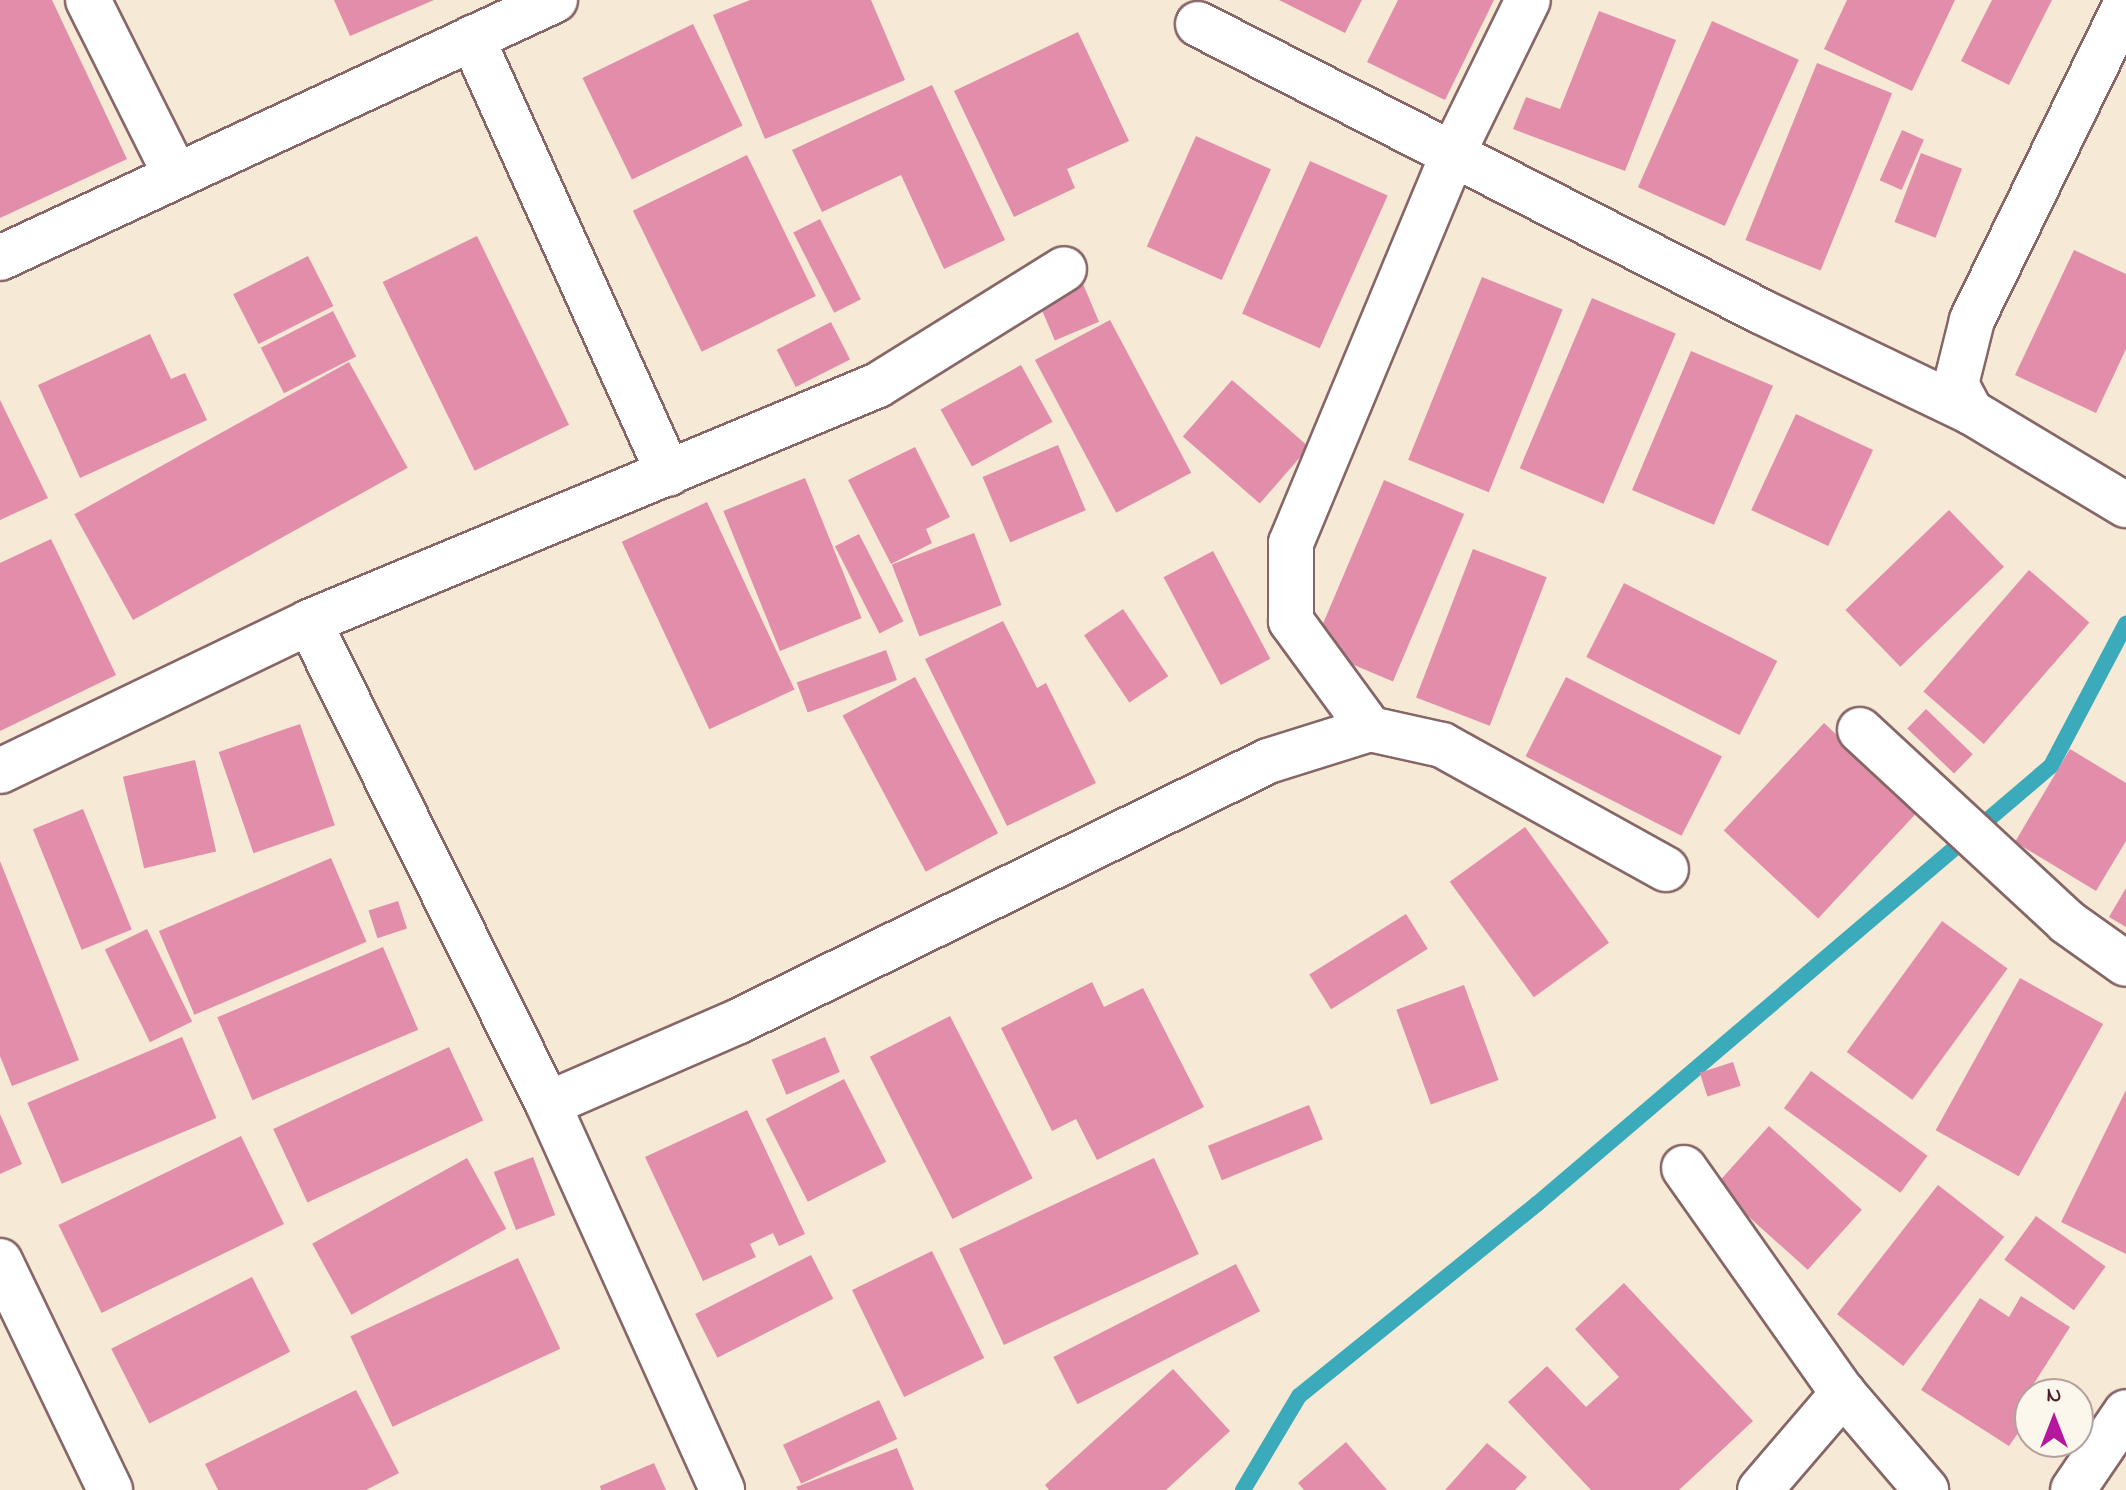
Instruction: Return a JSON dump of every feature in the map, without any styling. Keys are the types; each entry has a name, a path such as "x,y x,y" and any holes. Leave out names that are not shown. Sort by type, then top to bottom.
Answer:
{"street":[{"path":"88,0 175,174"},
{"path":"0,258 175,174 555,0"},
{"path":"1370,729 1291,621 1291,543 1453,153 1528,0"},
{"path":"1971,412 1956,384 1972,320 2126,4"},
{"path":"1198,24 1762,312 1971,412 2126,505"},
{"path":"472,38 669,474"},
{"path":"0,771 309,622 878,385 1064,269"},
{"path":"309,622 548,1104 722,1490"},
{"path":"548,1104 739,1021 1268,761 1370,729 1442,745 1666,869"},
{"path":"1860,730 2067,922 2126,964"},
{"path":"1684,1168 1843,1393 1926,1490"},
{"path":"0,1261 110,1490"},
{"path":"1760,1490 1843,1393"},
{"path":"2073,1490 2126,1412"}],"building":[{"path":"0,0 52,0 127,159 0,218"},
{"path":"334,0 434,0 350,36"},
{"path":"750,0 871,0 905,80 765,139 713,15"},
{"path":"1279,0 1362,0 1345,33"},
{"path":"1398,0 1494,0 1445,100 1367,62"},
{"path":"1847,0 1955,0 1912,91 1824,49"},
{"path":"1992,0 2052,0 2009,85 1961,61"},
{"path":"1599,11 1676,40 1625,171 1513,129 1526,97 1560,109"},
{"path":"1712,21 1799,60 1725,226 1638,187"},
{"path":"693,24 743,126 632,179 582,78"},
{"path":"1078,32 1129,141 1067,169 1075,188 1014,217 954,91"},
{"path":"1817,63 1892,93 1821,270 1745,240"},
{"path":"932,85 1005,240 944,269 901,175 822,212 792,150"},
{"path":"1902,130 1924,140 1902,190 1880,180"},
{"path":"1196,136 1271,169 1222,280 1147,247"},
{"path":"1921,153 1962,169 1936,238 1894,222"},
{"path":"747,155 816,296 702,352 633,211"},
{"path":"1310,161 1388,196 1320,348 1242,314"},
{"path":"820,219 861,299 834,313 793,233"},
{"path":"477,236 569,425 475,471 383,282"},
{"path":"2074,250 2126,274 2126,349 2096,413 2015,375"},
{"path":"308,256 333,306 259,344 233,294"},
{"path":"1482,277 1563,310 1489,492 1408,460"},
{"path":"1083,284 1099,322 1055,340 1039,303"},
{"path":"1592,298 1676,334 1603,504 1520,468"},
{"path":"333,311 356,356 284,393 261,348"},
{"path":"1110,320 1191,473 1116,513 1035,360"},
{"path":"831,322 850,359 796,387 777,350"},
{"path":"150,334 171,379 185,373 207,420 80,478 38,385"},
{"path":"1691,351 1773,386 1714,525 1632,490"},
{"path":"349,362 408,468 133,620 74,514"},
{"path":"1021,365 1053,422 972,466 941,410"},
{"path":"1232,380 1309,447 1260,504 1183,437"},
{"path":"0,400 48,498 0,520"},
{"path":"1796,414 1873,450 1828,546 1751,510"},
{"path":"1058,445 1086,510 1010,542 983,477"},
{"path":"915,447 950,517 926,529 932,543 891,564 848,480"},
{"path":"805,478 862,618 780,651 723,511"},
{"path":"1384,480 1464,514 1393,682 1313,648"},
{"path":"707,502 794,690 709,729 622,542"},
{"path":"1949,510 2004,567 1900,667 1845,610"},
{"path":"974,533 1002,605 919,636 892,565"},
{"path":"859,534 903,621 879,634 835,546"},
{"path":"51,539 116,675 0,731 0,563"},
{"path":"1473,549 1547,577 1490,726 1416,697"},
{"path":"1213,551 1270,659 1221,685 1164,577"},
{"path":"2029,570 2089,622 1984,744 1923,692"},
{"path":"1624,583 1777,661 1740,735 1586,657"},
{"path":"1123,609 1168,676 1129,702 1084,635"},
{"path":"1003,621 1037,688 1046,683 1096,783 1007,826 925,659"},
{"path":"886,650 897,680 808,713 797,682"},
{"path":"915,677 998,833 926,872 843,715"},
{"path":"1566,677 1722,756 1682,836 1526,756"},
{"path":"1926,709 1973,754 1954,774 1907,728"},
{"path":"1824,723 1918,811 1818,918 1724,831"},
{"path":"300,724 335,825 254,853 219,752"},
{"path":"2070,749 2126,783 2126,841 2096,891 2015,842"},
{"path":"195,760 216,852 144,868 123,777"},
{"path":"83,809 132,930 82,950 33,829"},
{"path":"1525,827 1609,943 1534,997 1450,882"},
{"path":"331,858 367,942 194,1015 159,931"},
{"path":"0,861 79,1060 12,1086 0,1056"},
{"path":"2126,888 2126,927 2109,917"},
{"path":"398,901 407,929 377,938 369,911"},
{"path":"1406,914 1428,949 1331,1009 1309,974"},
{"path":"1942,921 2008,969 1912,1100 1847,1052"},
{"path":"147,929 192,1022 150,1042 105,950"},
{"path":"383,947 418,1030 252,1100 217,1017"},
{"path":"2020,978 2103,1024 2019,1176 1936,1130"},
{"path":"1092,982 1104,1007 1143,988 1204,1107 1097,1160 1076,1119 1052,1131 1001,1028"},
{"path":"1464,985 1499,1080 1431,1105 1396,1010"},
{"path":"950,1016 1033,1178 952,1219 870,1057"},
{"path":"182,1037 216,1118 62,1184 27,1103"},
{"path":"825,1037 840,1072 786,1095 772,1060"},
{"path":"449,1047 483,1120 307,1202 273,1129"},
{"path":"1733,1062 1741,1086 1707,1097 1700,1073"},
{"path":"1811,1071 1927,1156 1900,1193 1784,1108"},
{"path":"844,1079 886,1162 808,1202 766,1119"},
{"path":"2126,1090 2126,1254 2061,1222"},
{"path":"1309,1105 1323,1139 1222,1180 1208,1146"},
{"path":"747,1110 805,1234 779,1246 773,1233 750,1244 756,1257 703,1281 645,1157"},
{"path":"0,1114 22,1164 0,1174"},
{"path":"1769,1126 1862,1210 1808,1270 1715,1186"},
{"path":"241,1136 284,1224 102,1313 59,1225"},
{"path":"533,1157 555,1215 516,1230 494,1172"},
{"path":"467,1158 506,1229 351,1315 312,1244"},
{"path":"1154,1158 1199,1254 1004,1345 959,1249"},
{"path":"1938,1185 2004,1237 1903,1366 1837,1314"},
{"path":"2036,1216 2106,1267 2074,1310 2004,1260"},
{"path":"932,1251 984,1358 904,1397 852,1290"},
{"path":"811,1255 833,1299 717,1358 695,1314"},
{"path":"518,1258 560,1349 393,1427 350,1336"},
{"path":"1236,1264 1260,1311 1077,1404 1053,1357"},
{"path":"252,1277 290,1352 149,1424 111,1349"},
{"path":"1624,1283 1753,1421 1679,1490 1591,1490 1508,1402 1547,1366 1586,1407 1619,1377 1575,1329"},
{"path":"2021,1296 2070,1327 2037,1378 2014,1378 2014,1439 2009,1446 1921,1390 1980,1298 2009,1317"},
{"path":"1173,1369 1230,1431 1166,1490 1049,1490 1045,1485"},
{"path":"356,1390 399,1473 366,1490 218,1490 205,1464"},
{"path":"879,1400 897,1439 801,1484 783,1445"},
{"path":"1346,1442 1387,1490 1304,1490 1298,1483"},
{"path":"1487,1443 1527,1477 1515,1490 1445,1490"},
{"path":"897,1448 914,1490 798,1490 796,1487"},
{"path":"654,1463 666,1490 601,1490 600,1486"}],"waterway":[{"path":"1243,1490 1299,1396 1537,1204 2051,766 2126,624"}]}
